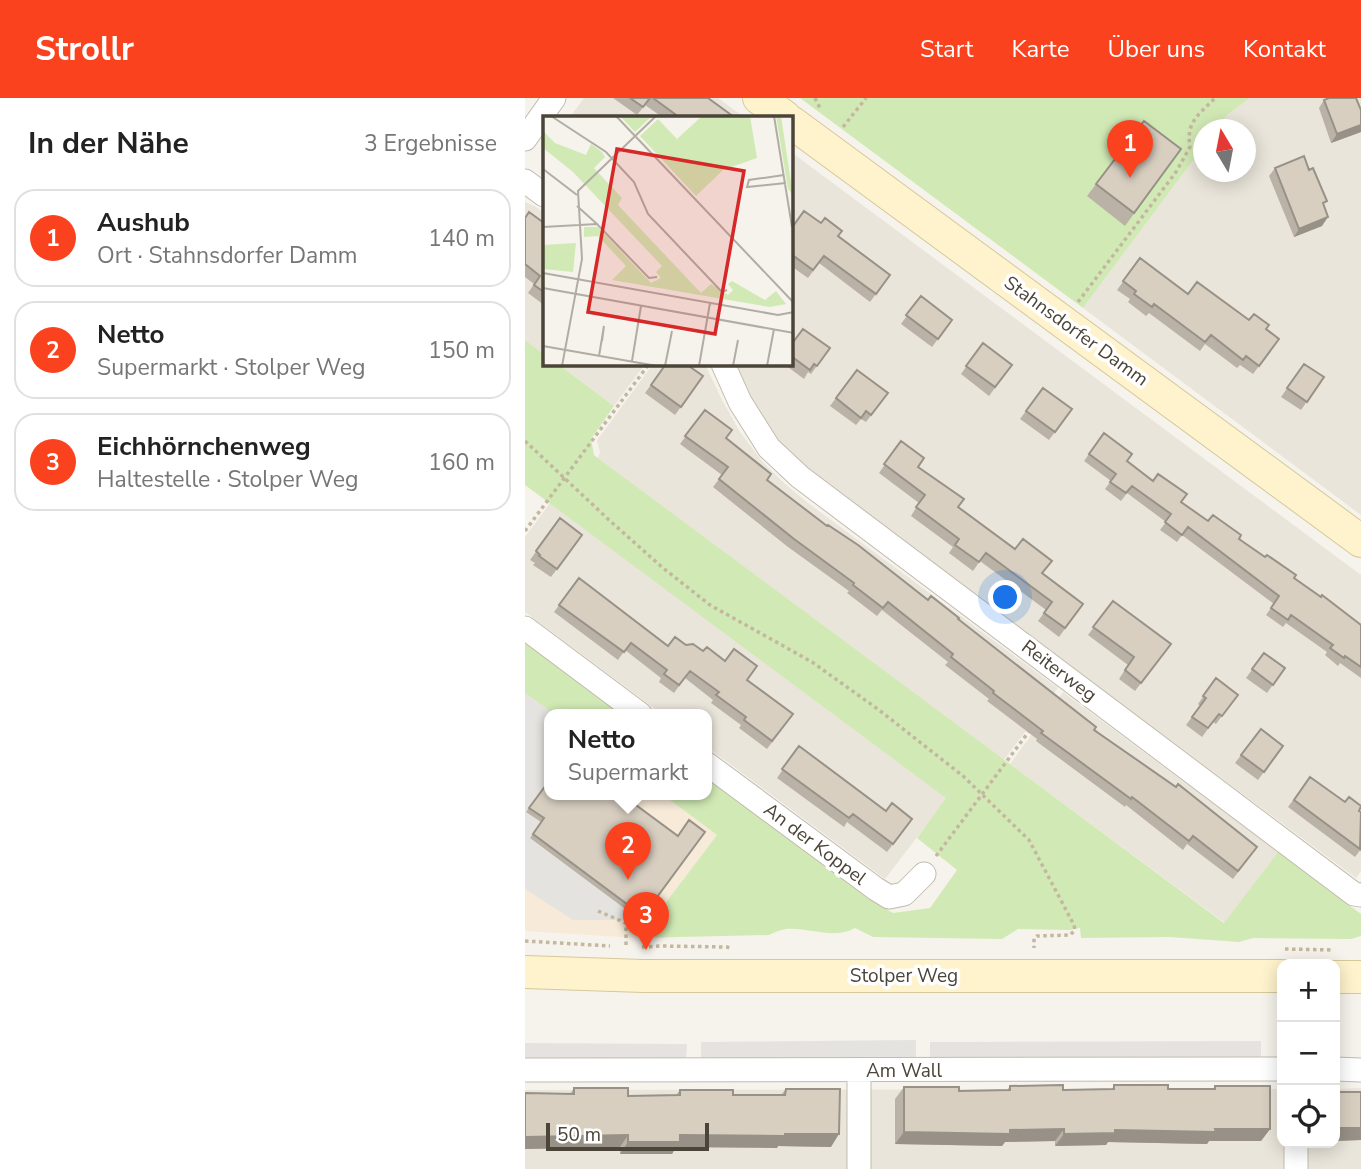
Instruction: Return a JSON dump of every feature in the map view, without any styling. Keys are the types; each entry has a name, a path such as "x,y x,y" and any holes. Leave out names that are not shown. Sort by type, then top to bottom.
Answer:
{"street":[{"path":"525,139 554,98"},
{"path":"759,98 784,116"},
{"name":"Stahnsdorfer Damm","path":"793,123 1361,541"},
{"path":"525,181 543,194"},
{"name":"Reiterweg","path":"724,366 740,402 769,447 800,477 1354,894 1361,895"},
{"path":"525,628 633,709"},
{"name":"An der Koppel","path":"712,768 889,897 904,894 923,874"},
{"name":"Stolper Weg","path":"525,972 643,976 1277,976"},
{"path":"1340,977 1361,977"},
{"name":"Am Wall","path":"525,1070 1277,1069"},
{"path":"1340,1069 1361,1070"},
{"path":"859,1071 859,1169"},
{"path":"1296,1148 1296,1169"}],"path":[{"path":"815,98 821,110"},
{"path":"843,127 866,98"},
{"path":"1074,306 1176,172 1190,147 1188,134 1191,123 1215,98"},
{"path":"525,531 648,366"},
{"path":"525,441 663,568 710,605 812,662 843,684 963,776 1029,840 1075,930 1070,934 1037,936 1034,938 1034,948"},
{"path":"923,874 1037,720"},
{"path":"598,911 626,923 626,947"}],"shaded area":[{"path":"584,98 718,98 743,116 571,116"},
{"path":"1250,98 1361,98 1361,515 1083,308 1193,160 1193,182 1256,182 1256,119 1224,119"},
{"path":"793,153 1361,575 1361,871 1356,878 824,483 788,452 749,397 735,366 793,366"},
{"path":"525,202 543,212 543,353 525,340"},
{"path":"561,366 644,366 614,406"},
{"path":"652,366 706,366 740,432 762,461 785,484 1058,688 1004,760 598,458 598,439"},
{"path":"550,503 947,798 885,879 712,751 712,709 655,709 525,612 525,537"},
{"path":"1063,692 1278,852 1225,923 1010,764"},
{"path":"525,693 547,709 544,709 544,800 670,800 717,835 639,938 525,931"},
{"path":"525,693 547,709 544,709 544,788 527,812 541,822 530,838 640,920 573,920 525,889"},
{"path":"916,1040 916,1060 701,1062 701,1042"},
{"path":"1261,1041 1261,1060 930,1062 930,1042"},
{"path":"525,1043 687,1044 686,1061 525,1060"},
{"path":"1361,1088 1361,1169 525,1169 525,1090 1277,1089 1277,1148 1340,1148 1340,1089"}],"green space":[{"path":"800,98 1250,98 1224,119 1193,119 1193,160 1083,308"},
{"path":"525,340 543,353 543,366 561,366 614,406 591,439 594,455 1224,923 1278,852 1361,914 1361,936 1351,939 1253,938 1239,942 1170,937 1081,938 1080,928 1018,929 1002,939 873,937 855,928 839,933 786,929 769,935 639,938 717,835 670,800 712,800 712,782 872,901 893,913 930,908 957,870 917,838 946,798 525,485"},
{"path":"525,643 613,709 547,709 525,693"}],"building":[{"path":"630,98 650,98 643,107"},
{"path":"653,98 708,98 733,116 678,116"},
{"path":"1356,98 1361,110 1361,125 1337,134 1324,100"},
{"path":"1144,121 1181,149 1134,213 1096,184"},
{"path":"1304,156 1309,170 1313,168 1327,201 1323,203 1328,217 1299,229 1275,168"},
{"path":"804,211 821,223 825,218 842,231 838,236 890,275 876,294 824,256 813,270 793,255 793,226"},
{"path":"529,212 543,222 543,291 534,285 540,276 525,264 525,218"},
{"path":"1140,258 1188,294 1197,282 1249,320 1254,314 1269,325 1266,329 1279,339 1259,366 1246,356 1243,360 1211,335 1205,342 1154,304 1152,307 1134,294 1136,291 1123,281"},
{"path":"921,296 952,320 938,339 906,315"},
{"path":"803,329 830,348 817,366 814,364 810,370 793,357 793,342"},
{"path":"983,343 1012,365 995,387 966,366"},
{"path":"1304,364 1324,377 1307,402 1287,388"},
{"path":"665,366 689,366 703,376 681,407 651,385"},
{"path":"857,370 888,393 871,415 866,411 861,418 836,398"},
{"path":"1043,388 1072,409 1055,432 1026,411"},
{"path":"705,410 732,430 726,438 771,474 767,480 827,526 858,545 928,600 931,596 1096,727 1094,730 1176,787 1178,784 1257,847 1238,871 1193,836 1189,841 1041,733 1043,731 993,693 994,691 951,657 953,654 888,602 883,608 719,479 728,467 685,436"},
{"path":"1104,433 1132,454 1127,461 1153,481 1158,474 1187,494 1181,502 1208,521 1213,515 1241,535 1239,539 1296,575 1294,578 1321,597 1322,595 1361,625 1361,667 1330,648 1333,645 1291,615 1288,620 1271,608 1279,596 1188,527 1182,535 1165,522 1171,514 1132,486 1126,493 1110,482 1116,474 1089,454"},
{"path":"901,441 924,458 918,467 964,499 958,507 1015,549 1023,539 1052,561 1042,573 1083,604 1065,628 1044,613 1052,602 986,553 979,562 955,545 959,539 916,507 925,495 884,464"},
{"path":"560,518 582,535 557,569 536,551"},
{"path":"579,578 668,646 675,637 686,645 693,644 703,651 707,647 725,661 734,649 757,666 747,680 793,714 772,741 716,695 719,692 690,671 679,685 664,674 667,670 631,643 624,652 559,605"},
{"path":"1113,601 1171,644 1141,683 1125,670 1134,657 1093,627"},
{"path":"1264,653 1285,668 1273,685 1252,669"},
{"path":"1216,678 1238,695 1222,716 1219,714 1208,728 1192,717"},
{"path":"1261,729 1283,746 1264,772 1241,755"},
{"path":"799,746 886,811 892,803 912,819 893,844 853,814 849,818 782,769"},
{"path":"1310,777 1345,802 1349,797 1361,806 1360,849 1294,800"},
{"path":"544,788 544,800 629,800 678,836 689,820 705,832 643,916 533,834 544,818 529,808"},
{"path":"1063,1085 1063,1090 1114,1089 1114,1085 1168,1085 1168,1089 1270,1086 1270,1129 1215,1129 1216,1132 1115,1130 1115,1133 1064,1134 1064,1129 1010,1130 1010,1134 904,1132 904,1087 959,1087 959,1091"},
{"path":"574,1088 628,1088 628,1096 680,1095 680,1090 733,1090 733,1095 785,1095 786,1089 840,1089 839,1134 680,1135 680,1142 628,1142 628,1135 525,1137 525,1093 574,1094"},
{"path":"1340,1092 1361,1092 1361,1128 1340,1128"}],"place":[{"name":"Aushub","path":"1130,178"},
{"name":"Netto","path":"628,880"},
{"name":"Eichhörnchenweg","path":"646,950"}]}
